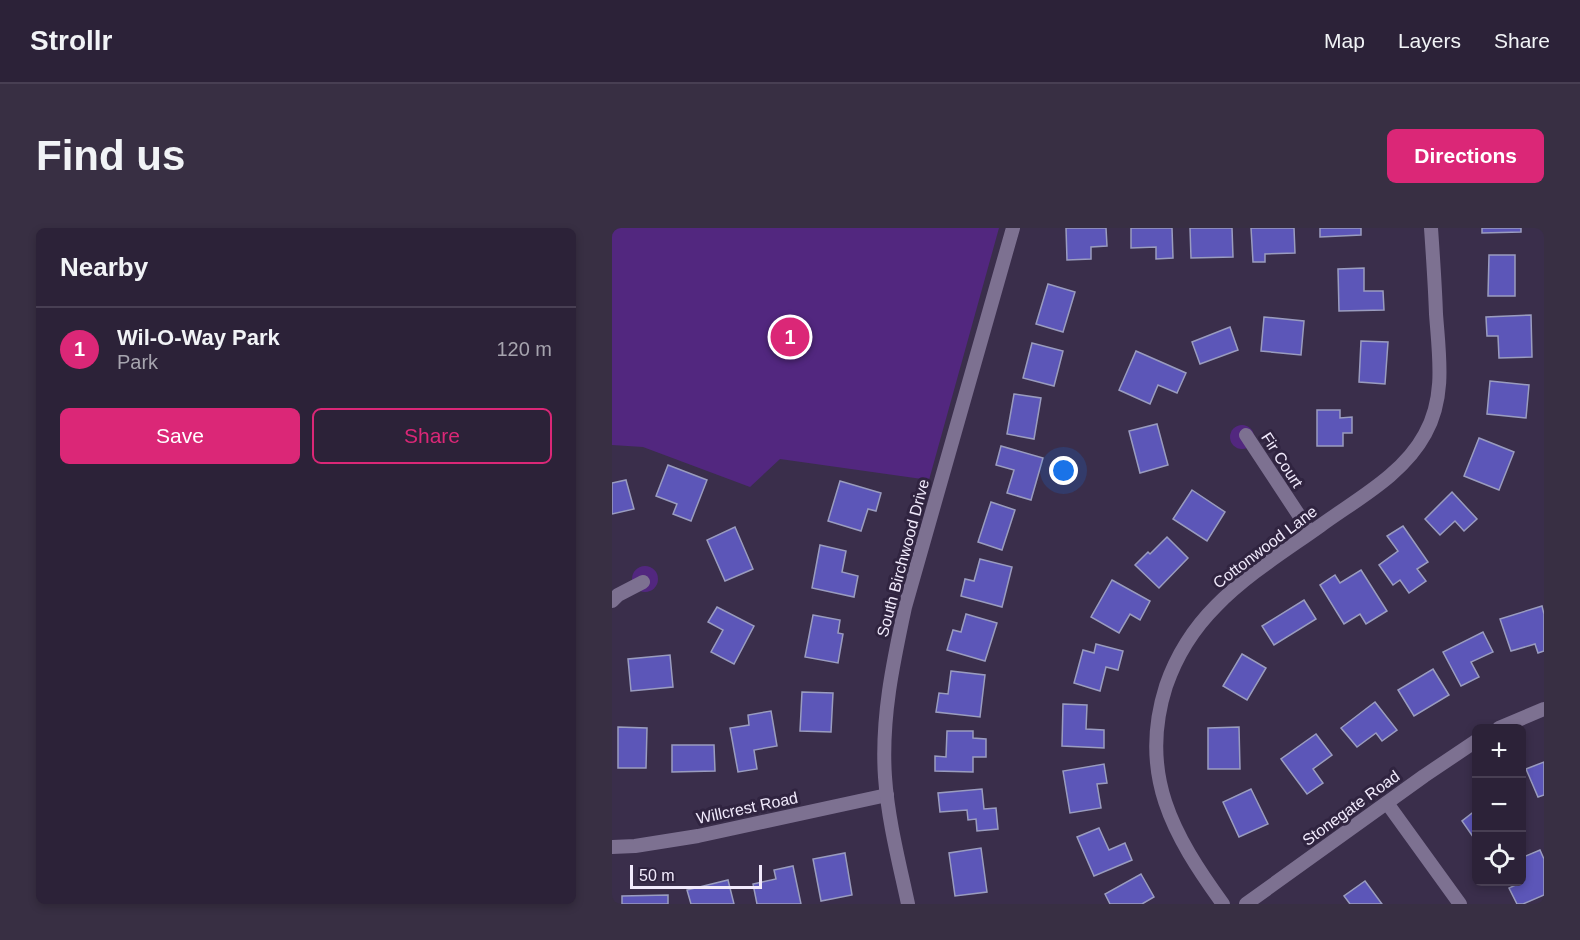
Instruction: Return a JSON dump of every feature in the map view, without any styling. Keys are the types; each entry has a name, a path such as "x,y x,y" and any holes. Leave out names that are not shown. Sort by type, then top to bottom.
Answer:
{"street":[{"name":"South Birchwood Drive","path":"908,904 890,821 885,775 886,711 895,651 905,607 1013,228"},
{"name":"Cottonwood Lane","path":"1224,904 1186,850 1161,788 1156,762 1156,728 1160,706 1170,675 1182,650 1215,606 1252,575 1398,468 1425,435 1434,414 1441,380 1431,228"},
{"name":"Fir Court","path":"1246,435 1310,532"},
{"path":"612,601 618,595 643,582"},
{"path":"1510,724 1544,709"},
{"name":"Stonegate Road","path":"1246,904 1472,744"},
{"name":"Willcrest Road","path":"612,847 680,839 887,795"},
{"path":"1387,803 1460,904"}],"shaded area":[{"path":"612,228 999,228 929,480 780,459 750,487 643,447 612,445"},
{"path":"1237,425 1247,425 1254,432 1254,442 1247,449 1237,449 1230,442 1230,432"},
{"path":"645,566 654,570 658,579 654,588 645,592 636,588 632,579 636,570"}],"building":[{"path":"1066,228 1106,228 1107,246 1091,247 1091,259 1067,260"},
{"path":"1131,228 1172,228 1173,258 1156,259 1156,247 1131,248"},
{"path":"1190,228 1232,228 1233,257 1191,258"},
{"path":"1251,228 1294,228 1295,253 1265,254 1265,262 1253,262"},
{"path":"1320,228 1361,228 1361,235 1320,237"},
{"path":"1482,228 1521,228 1521,232 1482,233"},
{"path":"1489,255 1515,255 1515,296 1488,296"},
{"path":"1364,268 1364,291 1383,291 1384,310 1339,311 1338,269"},
{"path":"1048,284 1075,292 1063,332 1036,324"},
{"path":"1531,315 1532,357 1499,358 1498,336 1487,336 1486,317"},
{"path":"1264,317 1304,321 1301,355 1261,351"},
{"path":"1230,327 1238,350 1200,364 1192,342"},
{"path":"1361,341 1388,342 1385,384 1359,382"},
{"path":"1032,343 1063,351 1054,386 1023,378"},
{"path":"1136,351 1186,373 1177,393 1158,385 1150,404 1119,390"},
{"path":"1490,381 1529,385 1526,418 1487,414"},
{"path":"1014,394 1041,398 1034,439 1007,434"},
{"path":"1317,410 1340,410 1340,418 1352,417 1352,433 1343,433 1343,446 1317,446"},
{"path":"1157,424 1168,465 1140,473 1129,431"},
{"path":"1479,438 1514,452 1499,490 1464,476"},
{"path":"1001,446 1043,458 1031,500 1007,493 1014,470 996,465"},
{"path":"668,465 707,480 691,521 673,514 677,504 656,496"},
{"path":"626,480 634,509 612,514 612,483"},
{"path":"840,481 881,493 876,511 868,509 861,531 828,521"},
{"path":"1192,490 1225,512 1207,541 1173,519"},
{"path":"1452,492 1477,519 1464,531 1455,521 1440,535 1425,519"},
{"path":"991,502 1015,510 1002,550 978,542"},
{"path":"1403,526 1428,562 1417,569 1426,581 1409,593 1400,580 1393,585 1379,565 1398,551 1387,536"},
{"path":"735,527 753,569 725,581 707,540"},
{"path":"1167,537 1188,558 1159,588 1135,565"},
{"path":"820,545 846,551 842,572 858,576 854,597 812,588"},
{"path":"980,559 1012,567 1002,607 961,596 965,579 974,581"},
{"path":"1361,570 1387,611 1366,624 1360,614 1344,624 1320,585 1335,575 1340,583"},
{"path":"1112,580 1150,601 1140,620 1130,614 1119,633 1091,617"},
{"path":"1304,600 1316,619 1274,645 1262,626"},
{"path":"1542,606 1544,651 1538,653 1535,644 1511,651 1500,619"},
{"path":"717,607 754,626 734,664 711,652 723,630 708,622"},
{"path":"966,614 997,623 985,661 947,650 953,630 961,632"},
{"path":"813,615 840,620 838,633 843,634 838,663 805,657"},
{"path":"1483,632 1493,652 1471,662 1479,677 1461,686 1443,652"},
{"path":"1096,644 1123,651 1118,670 1106,667 1100,691 1074,683 1083,650 1094,653"},
{"path":"1242,654 1266,668 1247,700 1223,686"},
{"path":"670,655 673,687 631,691 628,659"},
{"path":"1433,669 1449,695 1414,716 1398,690"},
{"path":"951,671 985,675 980,717 936,712 939,693 948,694"},
{"path":"802,692 833,693 831,732 800,731"},
{"path":"1375,702 1397,730 1382,741 1376,733 1357,747 1341,728"},
{"path":"1063,704 1087,705 1086,729 1104,730 1104,748 1062,746"},
{"path":"771,711 777,746 754,750 757,769 738,772 730,728 749,725 748,715"},
{"path":"618,727 647,728 646,768 618,768"},
{"path":"1239,727 1240,769 1208,769 1208,728"},
{"path":"947,731 973,731 973,738 986,739 986,757 973,757 973,772 935,771 935,756 946,757"},
{"path":"1316,734 1332,755 1313,769 1323,783 1307,794 1281,759"},
{"path":"672,745 714,745 715,771 672,772"},
{"path":"1544,762 1544,795 1538,797 1526,769"},
{"path":"1104,764 1107,783 1097,784 1101,808 1070,813 1063,771"},
{"path":"982,789 984,809 996,808 998,829 977,831 976,819 968,820 967,810 940,812 938,793"},
{"path":"1251,789 1268,824 1239,837 1223,802"},
{"path":"1472,813 1472,835 1462,821"},
{"path":"1099,828 1109,850 1125,843 1132,860 1094,876 1077,837"},
{"path":"981,848 987,892 955,896 949,853"},
{"path":"1540,850 1544,859 1544,895 1523,904 1517,904 1509,888 1526,886 1526,856"},
{"path":"845,853 852,895 821,901 813,859"},
{"path":"793,866 801,904 757,904 753,884 776,879 774,870"},
{"path":"1141,874 1154,897 1142,904 1110,904 1105,894"},
{"path":"728,880 734,904 691,904 687,890"},
{"path":"1365,881 1382,904 1350,904 1344,896"},
{"path":"668,895 668,904 622,904 622,896"}],"place":[{"name":"Wil-O-Way Park","path":"790,337"}]}
